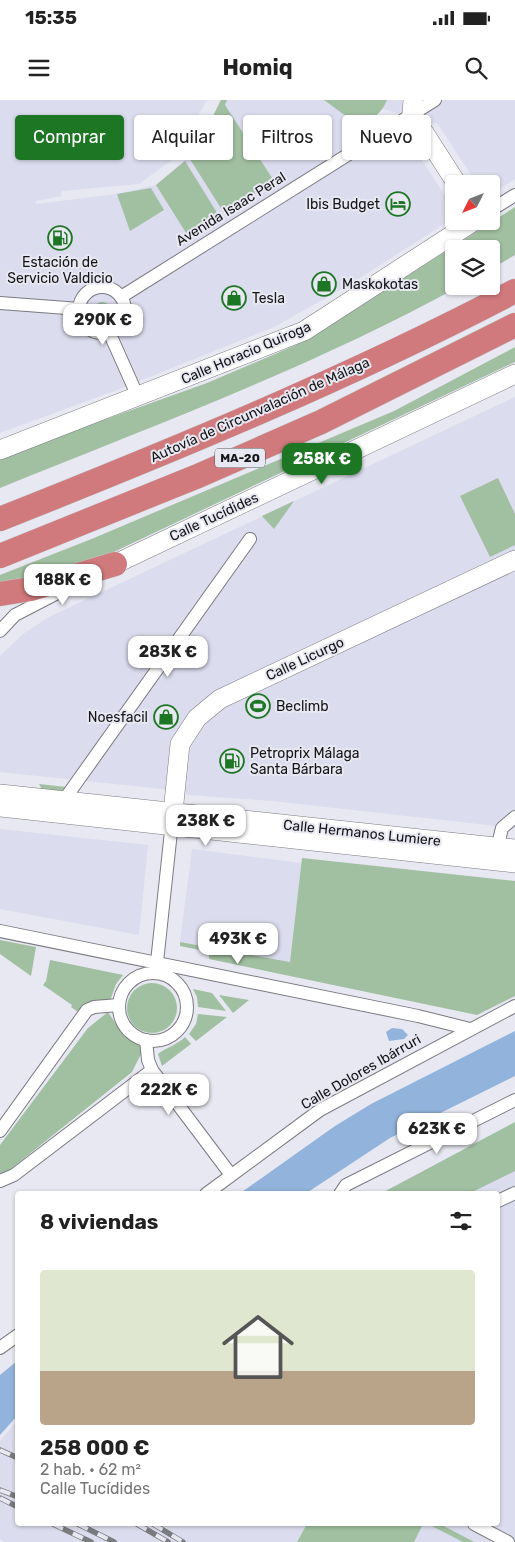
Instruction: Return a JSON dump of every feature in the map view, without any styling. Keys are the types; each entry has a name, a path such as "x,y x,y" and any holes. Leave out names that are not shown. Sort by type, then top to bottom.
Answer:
{"highway":[{"path":"394,351 467,303 515,277"},
{"name":"Autovía de Circunvalación de Málaga","path":"0,519 266,409 394,351 515,292"},
{"name":"MA-20","path":"0,556 198,476 321,422 515,325"},
{"path":"0,594 30,589 115,564"}],"main road":[{"path":"412,107 452,175"},
{"name":"Calle Horacio Quiroga","path":"0,450 304,331 460,230"},
{"name":"Calle Tucídides","path":"115,564 515,374"},
{"name":"Calle Licurgo","path":"172,820 180,744 197,718 220,699 515,560"},
{"name":"Calle Hermanos Lumiere","path":"0,794 64,800 172,820"},
{"name":"Calle Hermanos Lumiere","path":"0,808 172,820 502,852 515,863"}],"street":[{"name":"Avenida Isaac Peral","path":"121,297 412,107 435,100"},
{"path":"500,204 515,195"},
{"path":"97,288 112,290 121,297 124,303 124,317 116,328 110,332 102,333 89,328 81,316 80,308 85,296 97,288"},
{"path":"0,303 80,308"},
{"path":"110,332 138,397"},
{"path":"64,800 250,538"},
{"name":"Calle Tucídides","path":"0,631 15,615 115,564"},
{"path":"502,852 502,828 515,818"},
{"path":"158,968 172,820"},
{"path":"0,931 158,968 418,1016 470,1029"},
{"path":"158,968 183,990 188,1009 184,1022 174,1034 156,1041 146,1040 129,1031 124,1023 119,1005 122,994 132,981 158,968"},
{"path":"0,1131 87,1010 94,1006 119,1005"},
{"name":"Calle Dolores Ibárruri","path":"210,1191 320,1110 515,1006"},
{"path":"146,1040 148,1060 152,1070 231,1175"},
{"path":"0,1181 14,1175 152,1070"},
{"path":"343,1190 515,1100"},
{"path":"500,1201 515,1193"},
{"path":"0,1348 15,1337"},
{"path":"478,1526 508,1542"}],"shaded area":[{"path":"0,100 207,100 198,115 134,115 134,160 172,160 139,184 62,191 61,196 36,201 36,204 117,194 156,185 185,160 233,160 233,115 214,115 221,100 515,100 515,179 500,188 500,175 471,175 438,124 431,122 431,115 405,115 383,109 376,115 342,115 342,160 422,160 445,195 445,223 349,285 274,327 117,390 0,433"},
{"path":"515,397 515,828 272,801 189,795 162,789 0,772 0,656 23,634 49,617"},
{"path":"0,829 148,845 139,935 0,909"},
{"path":"192,849 302,863 290,962 180,942"},
{"path":"515,1122 515,1542 5,1542 0,1539 0,1441 15,1423 15,1526 500,1526 500,1191 386,1191"}],"green space":[{"path":"221,100 227,100 225,105 231,115 214,115"},
{"path":"324,100 387,100 376,115 345,115"},
{"path":"233,117 243,133 243,160 260,160 274,181 224,213 191,160 233,160"},
{"path":"185,161 219,216 188,236 156,185"},
{"path":"151,188 164,210 130,231 117,194"},
{"path":"515,207 515,255 500,264 500,240 463,240 479,230 500,230 500,217"},
{"path":"445,252 445,294 348,343 291,369 0,488 0,457 207,383 296,345"},
{"path":"99,302 105,302 110,307 108,316 99,318 94,313 94,307"},
{"path":"515,347 515,362 101,558 0,589 0,575 94,538 394,411"},
{"path":"498,478 515,514 515,545 490,557 460,496"},
{"path":"294,501 274,529 262,516"},
{"path":"39,784 66,787 61,791 44,793"},
{"path":"302,858 515,881 515,996 477,1015 209,959 209,952 180,946 180,942 290,962"},
{"path":"0,940 36,947 31,976 0,954"},
{"path":"50,960 123,975 116,984 110,1001 83,1004 78,1012 71,1007 72,1005 43,985 46,981"},
{"path":"147,983 157,983 170,990 177,1003 177,1013 170,1026 157,1033 147,1033 138,1029 131,1022 127,1013 127,1003 131,994 138,987"},
{"path":"193,989 212,993 226,1011 198,1007 197,997"},
{"path":"219,995 249,1000 233,1013"},
{"path":"108,1012 124,1036 141,1047 141,1054 132,1072 3,1175 0,1175 0,1145 88,1028"},
{"path":"198,1014 227,1017 196,1041 189,1034 196,1024"},
{"path":"185,1037 191,1044 162,1066 158,1054"},
{"path":"515,1122 515,1171 474,1191 386,1191"},
{"path":"306,1526 422,1526 414,1542 297,1542"},
{"path":"432,1526 444,1526 474,1542 463,1542"}],"water":[{"path":"392,1028 402,1029 408,1035 404,1039 389,1041 386,1032"},
{"path":"515,1031 515,1076 390,1138 310,1191 243,1191 335,1126 371,1104"},
{"path":"15,1363 15,1418 0,1435 0,1375"}],"railway":[{"path":"0,1450 15,1457"},
{"path":"0,1490 15,1496"},
{"path":"0,1498 15,1506"},
{"path":"57,1526 91,1542"},
{"path":"82,1526 114,1542"},
{"path":"140,1526 168,1542"},
{"path":"156,1526 183,1542"}],"place":[{"name":"Ibis Budget","path":"398,204"},
{"name":"Estación de Servicio Valdicio","path":"60,238"},
{"name":"Maskokotas","path":"324,284"},
{"name":"Tesla","path":"234,298"},
{"name":"Beclimb","path":"258,706"},
{"name":"Noesfacil","path":"166,717"},
{"name":"Petroprix Málaga Santa Bárbara","path":"232,761"}]}
